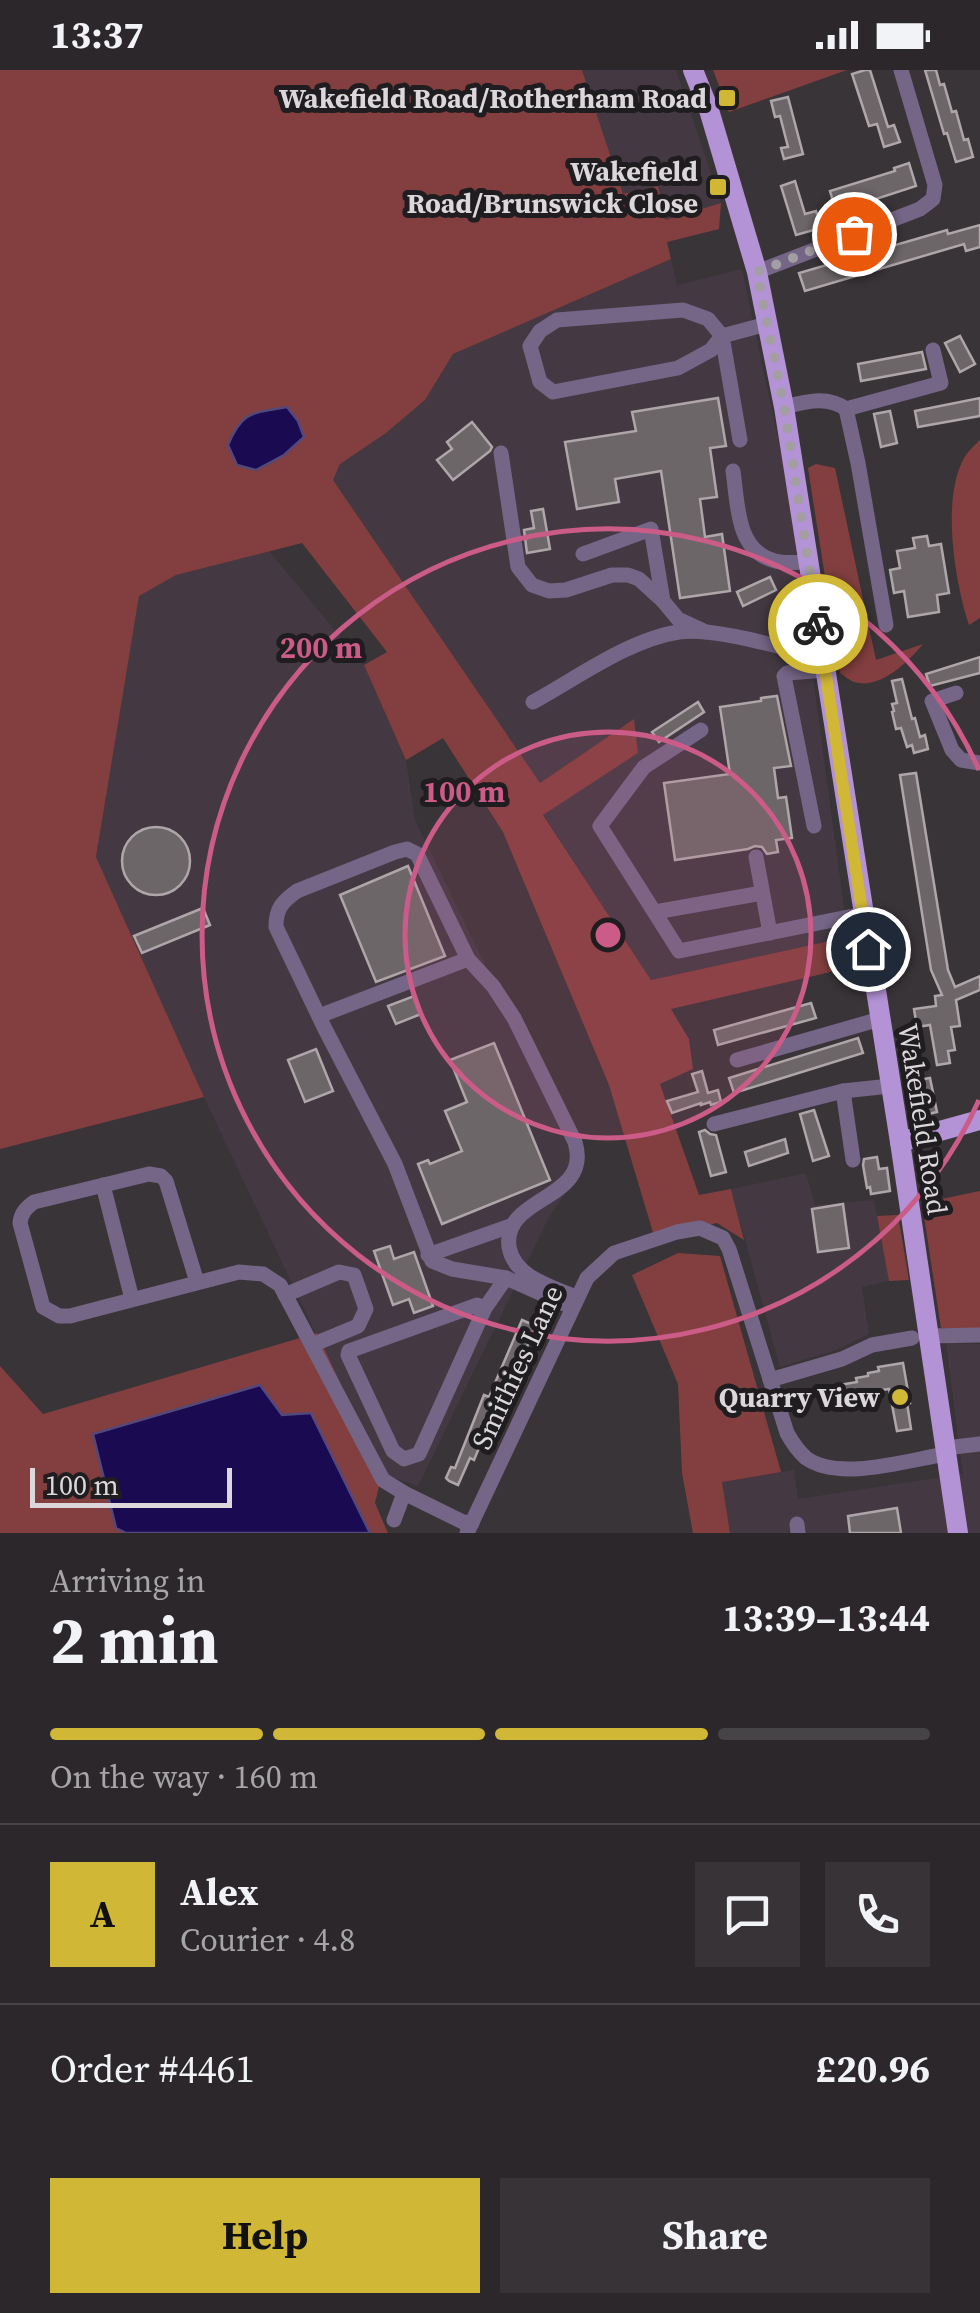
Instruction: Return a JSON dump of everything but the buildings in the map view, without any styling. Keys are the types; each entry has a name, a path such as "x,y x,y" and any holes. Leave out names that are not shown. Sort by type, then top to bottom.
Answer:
{"main road":[{"name":"Wakefield Road","path":"693,70 757,272 784,407 900,1142 920,1337 958,1533"},
{"path":"900,1142 980,1120"}],"street":[{"path":"757,272 920,209 933,198 935,185 901,70"},
{"path":"740,440 722,336 708,319 683,310 557,320 540,331 530,346 540,382 553,392 678,368 711,350 722,336 767,324"},
{"path":"846,409 941,384 933,350"},
{"path":"784,407 822,400 846,409 886,625"},
{"path":"502,453 518,568 532,585 549,591 566,590 612,575 628,575 638,578 678,619 706,632 825,664"},
{"path":"734,471 742,531 756,554 778,562 808,562"},
{"path":"583,554 651,528 664,601"},
{"path":"533,702 644,640 682,632 706,632"},
{"path":"814,826 784,676 825,664"},
{"path":"956,693 932,701 952,750 961,760 980,763"},
{"path":"700,730 644,767 600,826 679,951 863,914"},
{"path":"408,849 416,854 468,960 514,1018 578,1151 574,1170 558,1191 524,1211 510,1226 510,1251 518,1266 574,1302 506,1278 437,1265 428,1255 395,1164 276,927 276,911 284,900 297,891 396,852 408,849"},
{"path":"756,857 770,933"},
{"path":"655,912 762,893"},
{"path":"319,1016 468,960"},
{"path":"738,1060 880,1019"},
{"path":"714,1124 843,1091 890,1086"},
{"path":"843,1091 854,1160"},
{"path":"197,1282 164,1179 158,1175 34,1202 24,1210 20,1223 38,1293 43,1307 60,1316 239,1272 262,1274 280,1285 384,1480 470,1528"},
{"path":"103,1185 132,1299"},
{"path":"428,1255 510,1226"},
{"name":"Smithies Lane","path":"470,1528 587,1278 614,1253 700,1228 723,1238 729,1249 786,1433 809,1460 840,1469 857,1468 980,1444"},
{"path":"286,1295 340,1272 354,1275 366,1309 358,1326 312,1345"},
{"path":"486,1308 477,1304 349,1352 398,1456 404,1459 418,1454 486,1308 506,1278"},
{"path":"770,1380 829,1363 872,1345 920,1337 980,1336"},
{"path":"829,1363 836,1380"},
{"path":"394,1520 404,1493"}],"shaded area":[{"path":"0,70 582,70 623,194 658,186 665,220 721,203 719,229 667,242 671,259 453,354 425,400 340,464 333,480 540,783 634,719 638,753 543,815 651,980 848,937 852,967 671,1009 689,1039 693,1069 660,1084 699,1195 731,1189 744,1240 717,1223 654,1236 609,1085 503,832 443,738 406,760 364,665 387,652 302,543 176,575 139,596 96,857 204,1097 0,1149"},
{"path":"582,70 676,70 721,203 665,220 623,195"},
{"path":"713,70 847,70 729,112"},
{"path":"671,259 677,285 742,269 786,477 848,937 651,980 543,814 638,753 633,720 540,783 333,480 339,464 386,433 425,400 453,354"},
{"path":"287,407 304,437 284,455 256,470 237,465 228,445 238,426 257,413"},
{"path":"980,440 980,618 969,625 955,564 953,496 966,455"},
{"path":"816,464 835,468 876,660 923,644 901,666 874,682 854,682 840,673 808,468"},
{"path":"269,551 364,665 406,760 415,820 583,1166 548,1219 418,1486 382,1474 96,857 139,595 176,575"},
{"path":"806,1173 815,1205 874,1200 889,1281 862,1287 869,1334 836,1350 780,1367 731,1189"},
{"path":"980,1191 980,1329 941,1328 922,1203"},
{"path":"898,1215 909,1280 889,1281 877,1216"},
{"path":"678,1253 720,1256 781,1472 722,1482 730,1533 693,1533 682,1473 678,1384 632,1275"},
{"path":"317,1333 382,1474 375,1503 388,1533 370,1533 311,1413 116,1528 126,1533 0,1533 0,1366 43,1414"},
{"path":"946,1343 980,1344 980,1533 730,1533 721,1482 794,1470 798,1499 963,1474"},
{"path":"260,1385 282,1415 311,1413 370,1533 126,1533 116,1528 93,1434"}],"way so far":[{"path":"818,624 784,407 757,272 854,234"}],"place":[{"name":"Wakefield Road/Rotherham Road","path":"727,98"},
{"name":"Wakefield Road/Brunswick Close","path":"718,187"},
{"name":"Quarry View","path":"900,1397"}],"route":[{"path":"818,624 868,949"}]}
